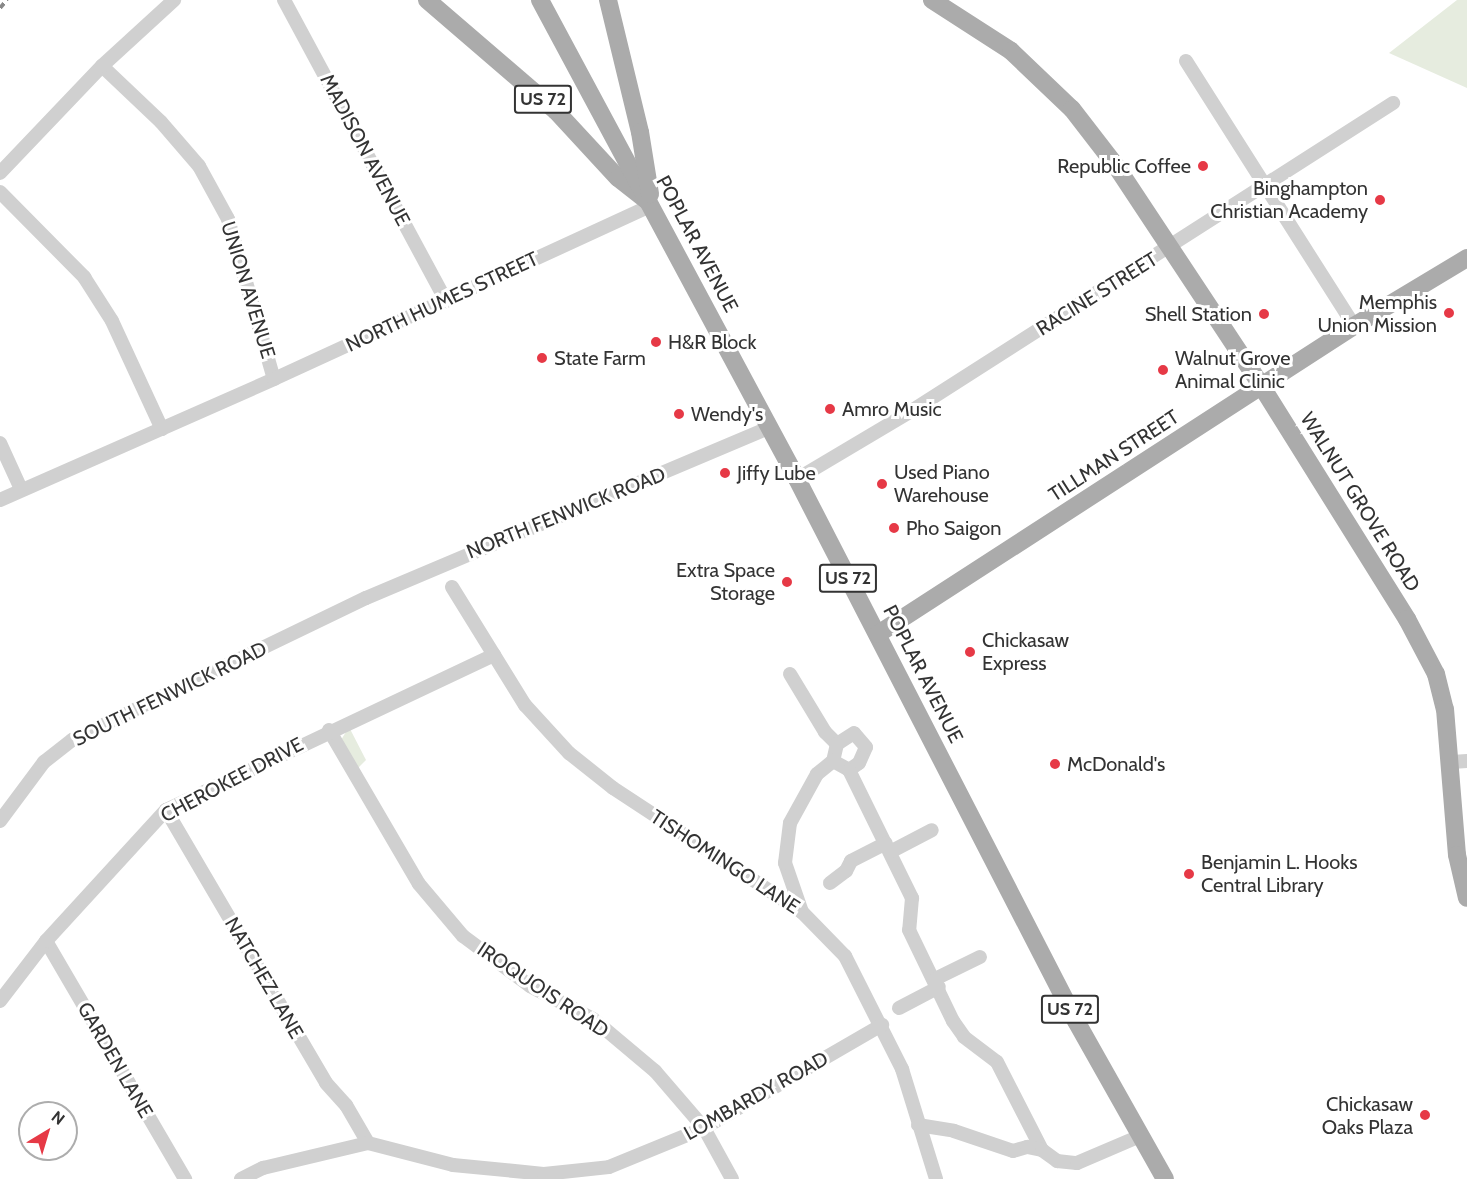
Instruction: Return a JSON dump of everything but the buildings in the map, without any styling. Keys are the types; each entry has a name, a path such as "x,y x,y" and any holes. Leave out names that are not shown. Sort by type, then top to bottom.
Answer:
{"main road":[{"name":"US 72","path":"427,0 556,111 618,178 652,205"},
{"name":"US 72","path":"608,0 640,132 652,205"},
{"name":"WALNUT GROVE ROAD","path":"932,0 1011,51 1072,109 1116,166 1262,387 1407,619 1436,674 1459,761 1457,855 1467,898"},
{"name":"POPLAR AVENUE","path":"542,4 652,205 767,429 797,479 1076,1021 1165,1179"},
{"name":"TILLMAN STREET","path":"878,634 1354,326 1467,258"}],"street":[{"path":"0,173 102,66 174,0"},
{"name":"MADISON AVENUE","path":"284,0 446,301"},
{"path":"1186,61 1354,326"},
{"name":"UNION AVENUE","path":"102,66 161,122 200,166 228,219 274,380"},
{"name":"RACINE STREET","path":"797,479 1170,247 1393,103"},
{"path":"0,192 84,277 112,321 162,429"},
{"name":"NORTH HUMES STREET","path":"0,500 274,380 652,205"},
{"name":"NORTH FENWICK ROAD","path":"366,598 767,429"},
{"path":"0,443 21,489"},
{"name":"TISHOMINGO LANE","path":"452,587 533,715 583,766 802,912 845,956 882,1025 902,1069 936,1179"},
{"name":"SOUTH FENWICK ROAD","path":"0,821 44,762 72,740 366,598"},
{"name":"CHEROKEE DRIVE","path":"0,1001 46,941 166,810 329,730 494,655"},
{"path":"790,674 825,732 837,744"},
{"name":"IROQUOIS ROAD","path":"329,730 419,884 463,936 530,986 593,1019 655,1071 704,1128 732,1179"},
{"path":"802,912 785,862 790,823 816,774 833,761 837,744 854,733 866,747 849,770"},
{"path":"833,761 849,770 912,898 909,930 964,1037 997,1062 1042,1150"},
{"name":"NATCHEZ LANE","path":"166,810 326,1083 346,1105 368,1143"},
{"path":"830,883 846,871 851,861 932,830"},
{"name":"GARDEN LANE","path":"46,941 185,1179"},
{"path":"899,1008 980,957"},
{"name":"LOMBARDY ROAD","path":"241,1179 263,1168 368,1143 453,1164 544,1173 609,1167 704,1128 882,1025"},
{"path":"918,1125 954,1131 1013,1151 1026,1147 1042,1150 1057,1161 1077,1164 1140,1136"}],"shaded area":[{"path":"1457,0 1467,0 1467,88 1389,53"},
{"path":"349,727 366,760 358,768 341,740"}],"railway":[{"path":"0,8 7,0"}],"place":[{"name":"Republic Coffee","path":"1203,166"},
{"name":"Binghampton Christian Academy","path":"1380,200"},
{"name":"Memphis Union Mission","path":"1449,313"},
{"name":"Shell Station","path":"1264,314"},
{"name":"H&R Block","path":"656,342"},
{"name":"State Farm","path":"542,358"},
{"name":"Walnut Grove Animal Clinic","path":"1163,370"},
{"name":"Amro Music","path":"830,409"},
{"name":"Wendy's","path":"679,414"},
{"name":"Jiffy Lube","path":"725,473"},
{"name":"Used Piano Warehouse","path":"882,484"},
{"name":"Pho Saigon","path":"894,528"},
{"name":"Extra Space Storage","path":"787,582"},
{"name":"Chickasaw Express","path":"970,652"},
{"name":"McDonald's","path":"1055,764"},
{"name":"Benjamin L. Hooks Central Library","path":"1189,874"},
{"name":"Chickasaw Oaks Plaza","path":"1425,1115"}]}
